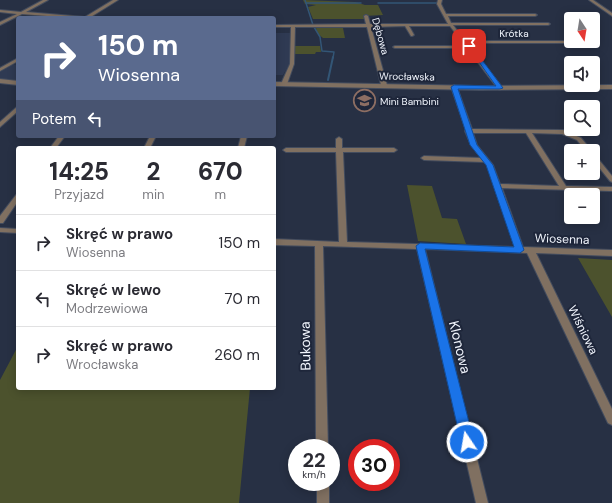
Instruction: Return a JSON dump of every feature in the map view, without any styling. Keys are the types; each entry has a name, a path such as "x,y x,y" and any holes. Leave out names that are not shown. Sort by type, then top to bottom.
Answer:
{"street":[{"path":"0,24 46,0"},
{"path":"89,16 116,0"},
{"path":"440,0 439,4 451,25 469,46 500,88"},
{"path":"591,0 612,15"},
{"path":"0,11 60,16"},
{"name":"Krótka","path":"445,15 534,15"},
{"name":"Dębowa","path":"366,16 384,86"},
{"path":"276,26 548,24"},
{"path":"407,26 412,35"},
{"path":"284,84 292,64 293,27"},
{"name":"Krótka","path":"464,42 564,42"},
{"path":"395,47 469,46"},
{"path":"0,70 16,60"},
{"path":"0,82 16,83"},
{"name":"Wrocławska","path":"276,84 500,88 612,87"},
{"path":"454,87 468,132 474,145 487,160 520,250"},
{"path":"0,125 16,110"},
{"path":"468,132 563,132 579,139 583,144"},
{"path":"528,132 564,188"},
{"path":"339,139 343,243"},
{"path":"286,150 394,150"},
{"path":"424,158 487,160"},
{"path":"600,165 612,180"},
{"path":"497,186 564,188"},
{"path":"600,189 612,189"},
{"path":"0,221 16,199"},
{"path":"0,230 16,231"},
{"name":"Wiosenna","path":"276,242 319,244 343,243 612,253"},
{"name":"Bukowa","path":"319,244 322,439"},
{"name":"Klonowa","path":"420,246 482,503"},
{"name":"Wiśniowa","path":"530,250 612,420"},
{"path":"323,491 323,503"}],"shaded area":[{"path":"276,33 290,33 290,63 283,75 276,75"},
{"path":"12,64 16,65 16,80 0,79 0,71"}],"green space":[{"path":"303,0 355,2 365,5 378,5 383,15 364,16 365,19 313,19 308,7 316,5 305,4"},
{"path":"316,28 343,28 345,38 323,38 317,33"},
{"path":"295,46 320,46 321,52 316,52 315,54 295,54"},
{"path":"407,185 432,186 442,218 457,219 466,244 418,241"},
{"path":"578,258 612,260 612,317"},
{"path":"16,350 16,390 250,390 239,503 0,503 0,380"}],"waterway":[{"path":"305,0 313,25"},
{"path":"306,3 361,3"},
{"path":"378,3 437,3"},
{"path":"314,27 320,37 322,51 334,52 333,58"},
{"path":"328,80 333,57"}],"place":[{"name":"Mini Bambini","path":"364,101"}],"route":[{"path":"467,442 454,381 420,246 520,250 490,165 474,145 468,132 454,87 500,88 469,46"}]}
